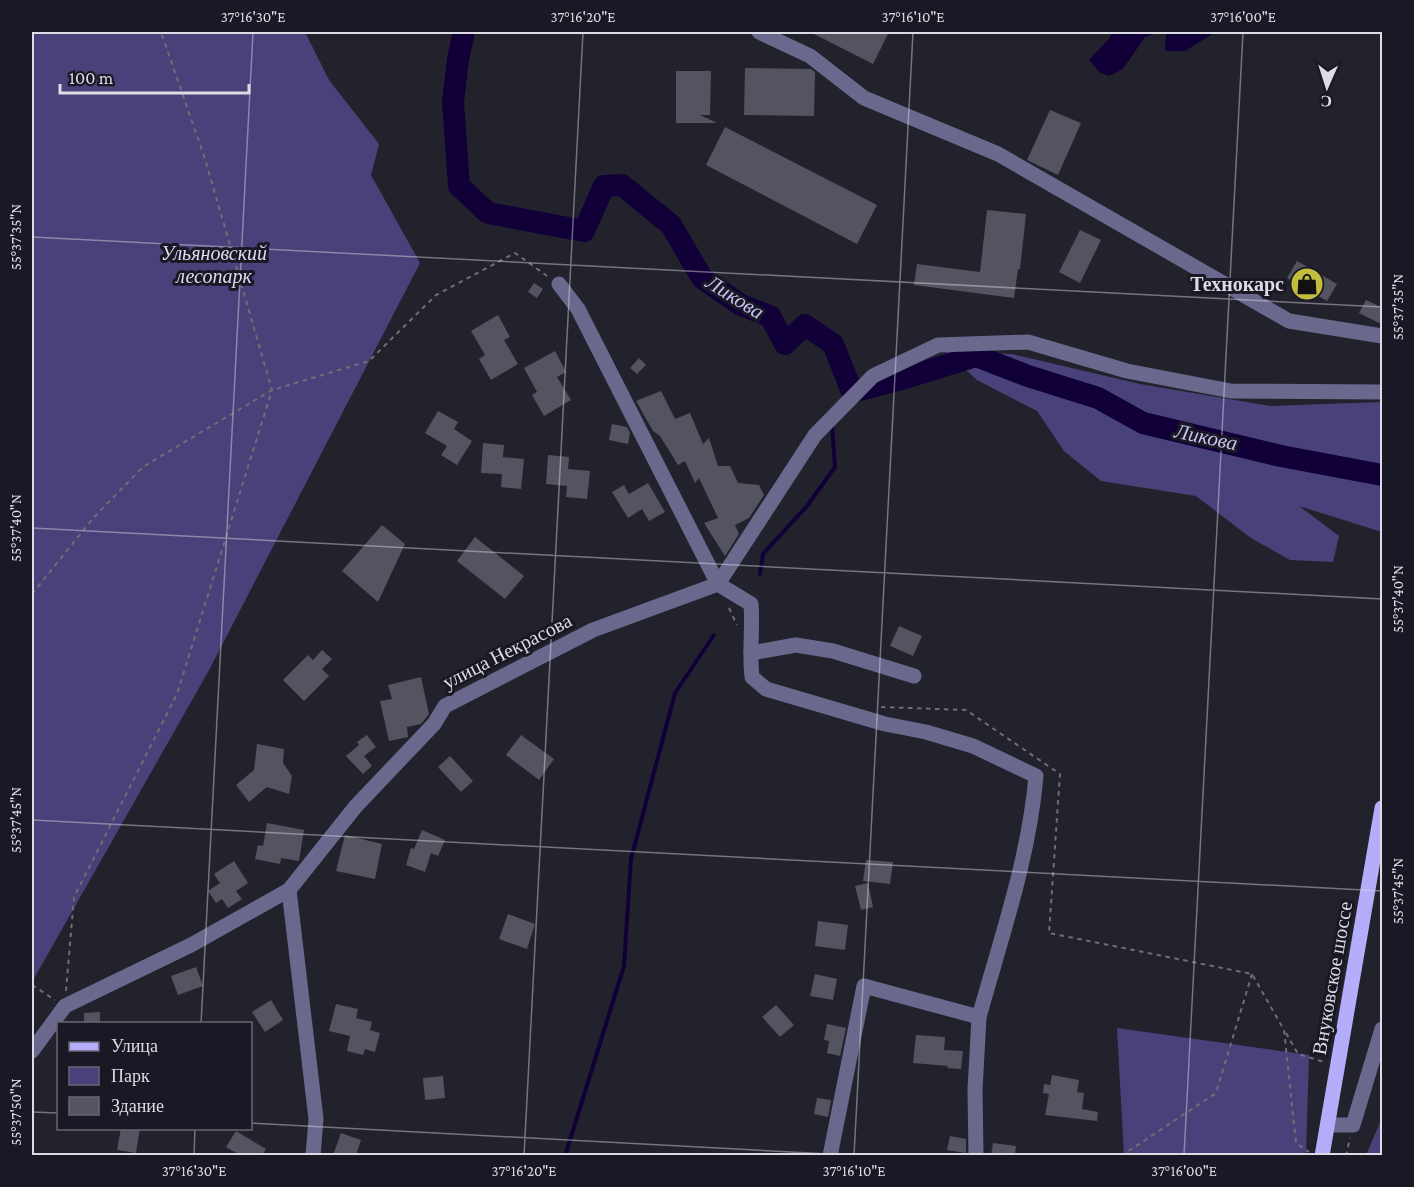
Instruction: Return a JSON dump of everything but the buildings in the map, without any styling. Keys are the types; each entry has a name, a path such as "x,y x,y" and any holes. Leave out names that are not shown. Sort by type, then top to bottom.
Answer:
{"main road":[{"name":"Внуковское шоссе","path":"1318,1155 1328,1125 1383,808"}],"street":[{"path":"759,32 810,57 864,98 999,154 1289,321 1383,336"},
{"path":"559,284 578,309 718,584 751,604 752,677 766,689 885,724 926,732 973,746 1036,776 1033,811 979,1017 975,1090 976,1155"},
{"path":"718,584 815,435 873,376 938,345 1028,342 1127,371 1231,391 1383,392"},
{"name":"улица Некрасова","path":"32,1051 65,1006 191,945 289,890 356,806 434,724 445,706 593,630 718,584"},
{"path":"751,653 796,645 833,651 914,676"},
{"path":"289,890 316,1119 313,1155"},
{"path":"831,1155 864,986 979,1017"},
{"path":"1328,1125 1353,1125 1383,1029"}],"path":[{"path":"32,985 65,1006 74,897 177,694 272,390 205,159 161,32"},
{"path":"32,594 95,516 142,468 272,390 369,361 436,295 515,253 559,284"},
{"path":"727,604 741,634"},
{"path":"876,707 966,710 1060,774 1049,933 1252,974 1298,1054 1339,1066"},
{"path":"1121,1155 1216,1093 1252,974"},
{"path":"1284,1030 1296,1143 1318,1155"},
{"path":"1346,1155 1353,1125"}],"green space":[{"name":"Ульяновский лесопарк","path":"32,32 305,32 329,80 379,144 371,175 420,263 208,672 32,982"},
{"path":"946,352 1012,354 1140,384 1270,406 1382,402 1382,532 1299,506 1339,536 1333,562 1290,560 1251,538 1196,496 1101,481 1064,451 1037,411 977,380"},
{"path":"1117,1028 1309,1055 1306,1155 1124,1155"},
{"path":"1382,1118 1382,1155 1366,1155"}],"shaded area":[{"path":"1113,32 1160,32 1145,37 1123,69 1109,76 1099,72 1089,60"},
{"path":"1166,32 1216,32 1185,51 1165,51"}],"waterway":[{"name":"Ликова","path":"464,32 453,102 459,186 488,213 584,231 604,186 622,185 671,225 702,278 741,305 770,316 785,344 805,325 833,344 852,392 976,356 1028,376 1098,398 1143,423 1281,456 1382,475"},
{"path":"760,574 763,554 807,506 835,467 832,424"},
{"path":"565,1156 624,966 631,859 675,693 714,635"}],"place":[{"name":"Технокарс","path":"1307,284"}]}
